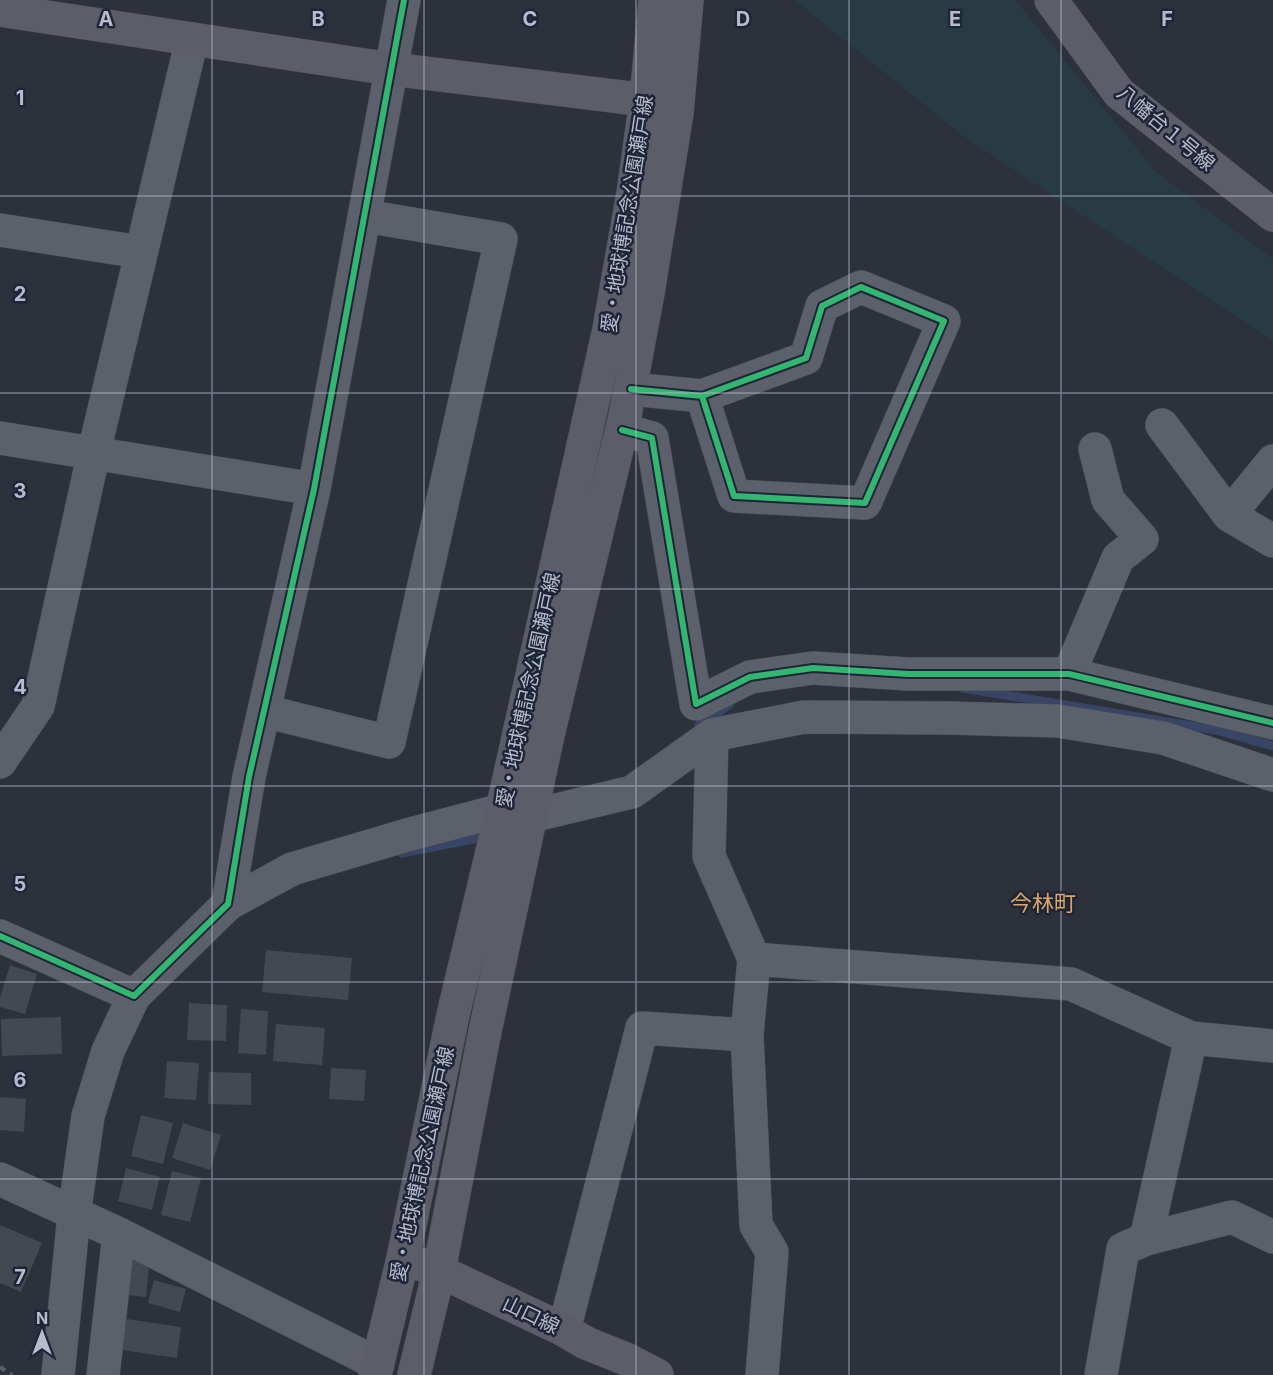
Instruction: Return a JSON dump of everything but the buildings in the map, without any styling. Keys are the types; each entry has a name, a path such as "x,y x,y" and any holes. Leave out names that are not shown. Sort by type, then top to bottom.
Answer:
{"main road":[{"name":"愛・地球博記念公園瀬戸線","path":"414,1375 439,1270 483,1041 516,813 633,193 646,100 655,0"},
{"name":"愛・地球博記念公園瀬戸線","path":"377,1370 403,1258 453,1015 516,813 548,735 622,430 648,293 677,113 687,0"},
{"name":"八幡台１号線","path":"1051,0 1119,93 1273,215"},
{"path":"0,10 391,69 646,100 677,113"},
{"name":"山口線","path":"403,1258 439,1270 564,1330 624,1367 657,1375"}],"street":[{"path":"228,904 249,777 314,489 404,0"},
{"path":"0,762 38,706 140,252 192,39"},
{"path":"264,711 389,742 501,239 365,216"},
{"path":"0,230 140,252"},
{"path":"631,388 702,396 806,358 822,306 861,287 944,321 865,503 734,496 702,396"},
{"path":"1162,425 1229,515 1273,541"},
{"path":"622,430 652,438 696,704 750,677 813,668 908,674 1069,674 1273,723"},
{"path":"0,438 314,489"},
{"path":"1069,674 1118,558 1142,539 1108,500 1095,449"},
{"path":"1229,515 1273,461"},
{"path":"58,1375 74,1215 88,1116 108,1051 134,996 228,904 292,869 407,835 632,792 712,735 804,717 1058,721 1163,738 1273,775"},
{"path":"712,735 709,856 754,959 747,1035 756,1225 772,1252 762,1375"},
{"path":"0,936 134,996"},
{"path":"754,959 1071,984 1191,1038 1273,1046"},
{"path":"564,1330 642,1028 747,1035"},
{"path":"1146,1239 1191,1038"},
{"path":"0,1179 119,1234 377,1370"},
{"path":"1101,1375 1124,1249 1146,1239 1232,1217 1273,1237"},
{"path":"103,1375 119,1234"}],"shaded area":[{"path":"794,0 1015,0 1156,172 1273,259 1273,341 966,138"}],"waterway":[{"path":"963,688 1216,730 1273,746"},
{"path":"699,725 730,704"},
{"path":"402,853 488,836"}],"railway":[{"path":"0,1367 12,1375"}],"cycle path":[{"path":"0,936 134,996 228,904 249,777 314,489 404,0"},
{"path":"631,389 702,396 806,358 822,306 861,287 944,321 865,503 734,496 702,396"},
{"path":"622,430 652,438 696,704 750,677 813,668 908,674 1069,674 1273,723"}],"district":[{"name":"今林町","path":"1043,903"}]}
